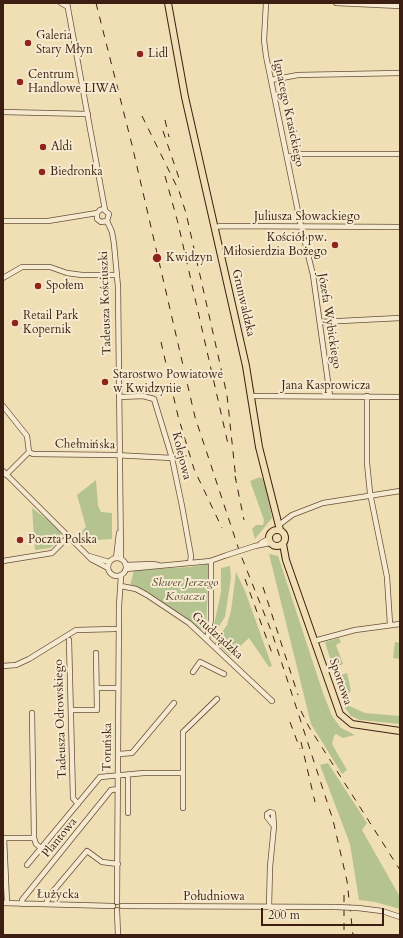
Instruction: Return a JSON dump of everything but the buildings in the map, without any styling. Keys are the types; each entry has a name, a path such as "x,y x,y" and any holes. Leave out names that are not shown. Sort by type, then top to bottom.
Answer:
{"main road":[{"name":"Grunwaldzka","path":"168,3 186,103 252,396 259,447 276,514 278,528"},
{"path":"280,546 285,535 278,528 270,534 269,541 280,546 314,641"},
{"name":"Sportowa","path":"314,641 336,707 343,719 348,723 362,727 400,731"}],"street":[{"path":"61,3 68,5 103,196 100,213 101,222 107,221"},
{"name":"Ignacego Krasickiego","path":"266,3 264,40 301,226"},
{"path":"336,3 400,6"},
{"path":"271,80 298,75 400,73"},
{"path":"3,112 88,114"},
{"path":"287,157 301,154 400,154"},
{"path":"3,221 39,221 81,217 100,213"},
{"name":"Tadeusza Kościuszki","path":"100,213 109,216 107,221 112,232 117,275 120,529 118,558"},
{"name":"Józefa Wybickiego","path":"301,226 313,276 330,396"},
{"name":"Juliusza Słowackiego","path":"215,227 400,227"},
{"path":"3,278 22,267 50,267 67,273 82,275 117,275"},
{"path":"320,322 400,318"},
{"name":"Kolejowa","path":"119,397 143,396 154,399 172,458 191,553 190,563"},
{"name":"Jana Kasprowicza","path":"252,396 400,397"},
{"path":"367,396 367,463 370,497 386,569 390,624"},
{"path":"3,406 27,436 29,452 5,473 94,562 108,565 118,558 126,567"},
{"name":"Chełmińska","path":"29,452 33,454 119,455 172,458"},
{"path":"278,528 292,515 318,505 340,500 370,497 400,491"},
{"path":"3,561 52,553 69,536"},
{"path":"190,563 202,564 269,541"},
{"path":"191,553 201,561"},
{"path":"108,565 112,575 119,576 126,567 212,561"},
{"path":"207,639 211,620 212,561"},
{"name":"Toruńska","path":"119,576 121,586 120,592"},
{"name":"Toruńska","path":"117,902 119,576"},
{"name":"Grudziądzka","path":"121,586 136,589 189,623 272,701"},
{"path":"314,641 353,631 390,624 400,624"},
{"path":"3,666 16,664 29,659 76,630 115,629"},
{"name":"Tadeusza Odrowskiego","path":"69,640 73,798 78,804"},
{"path":"71,710 97,710 96,653"},
{"path":"192,672 200,662 224,674"},
{"path":"97,688 118,688"},
{"path":"183,808 182,732 217,699"},
{"path":"118,754 132,753 174,703"},
{"path":"32,713 34,838 36,844 41,848"},
{"path":"27,866 100,777 144,773 183,773"},
{"path":"128,775 128,813"},
{"name":"Plantowa","path":"22,904 22,900 111,790 118,789"},
{"path":"269,907 270,867 274,826"},
{"path":"5,904 4,838 34,838"},
{"path":"46,904 50,894 86,851 102,862 118,864"},
{"path":"117,910 122,906 117,902 113,906 117,910 118,935"},
{"name":"Łużycka","path":"5,904 113,906"},
{"name":"Południowa","path":"122,906 358,908 382,911 400,917"}],"green space":[{"path":"260,477 264,480 272,518 255,539 252,529 256,525 263,525 264,520 250,481"},
{"path":"96,480 98,506 101,512 112,513 112,539 97,540 90,546 78,535 86,527 77,495"},
{"path":"32,508 48,520 61,533 57,542 50,548 35,550"},
{"path":"269,554 278,556 332,716 341,728 355,735 343,738 336,734 334,736 332,744 347,770 342,774 311,724"},
{"name":"Skwer Jerzego Kosacza","path":"209,564 206,628 201,630 149,594 130,586 134,570 190,567"},
{"path":"230,566 231,578 225,617 211,639 221,592 221,568"},
{"path":"236,572 245,591 272,666 269,667 249,638 230,656 215,642 227,625 231,611"},
{"path":"339,638 341,642 336,645 343,664 333,668 325,642"},
{"path":"395,642 400,643 400,659 393,658"},
{"path":"347,673 351,690 348,696 347,705 365,713 400,716 400,724 360,720 351,716 345,708 335,677"},
{"path":"328,763 367,823 362,830 400,897 400,909 375,902 359,900 350,844 320,765"}],"railway":[{"path":"96,3 132,145 195,417 240,553 272,633 333,820 347,881 353,935"},
{"path":"142,116 179,191 186,213 227,395 236,480"},
{"path":"165,120 169,137"},
{"path":"163,131 181,184"},
{"path":"165,176 178,223 228,444"},
{"path":"161,342 178,416 194,469 222,528"},
{"path":"235,476 244,520"},
{"path":"245,579 273,656"},
{"path":"263,587 298,695"},
{"path":"301,711 309,727 400,870"},
{"path":"290,722 300,749"},
{"path":"301,742 315,802"},
{"path":"344,895 344,935"}],"place":[{"name":"Galeria Stary Młyn","path":"28,43"},
{"name":"Lidl","path":"140,54"},
{"name":"Centrum Handlowe LIWA","path":"20,82"},
{"name":"Aldi","path":"43,147"},
{"name":"Biedronka","path":"42,172"},
{"name":"Kościół pw. Miłosierdzia Bożego","path":"335,245"},
{"name":"Kwidzyn","path":"157,258"},
{"name":"Społem","path":"38,286"},
{"name":"Retail Park Kopernik","path":"15,323"},
{"name":"Starostwo Powiatowe w Kwidzynie","path":"105,382"},
{"name":"Poczta Polska","path":"20,540"}]}
